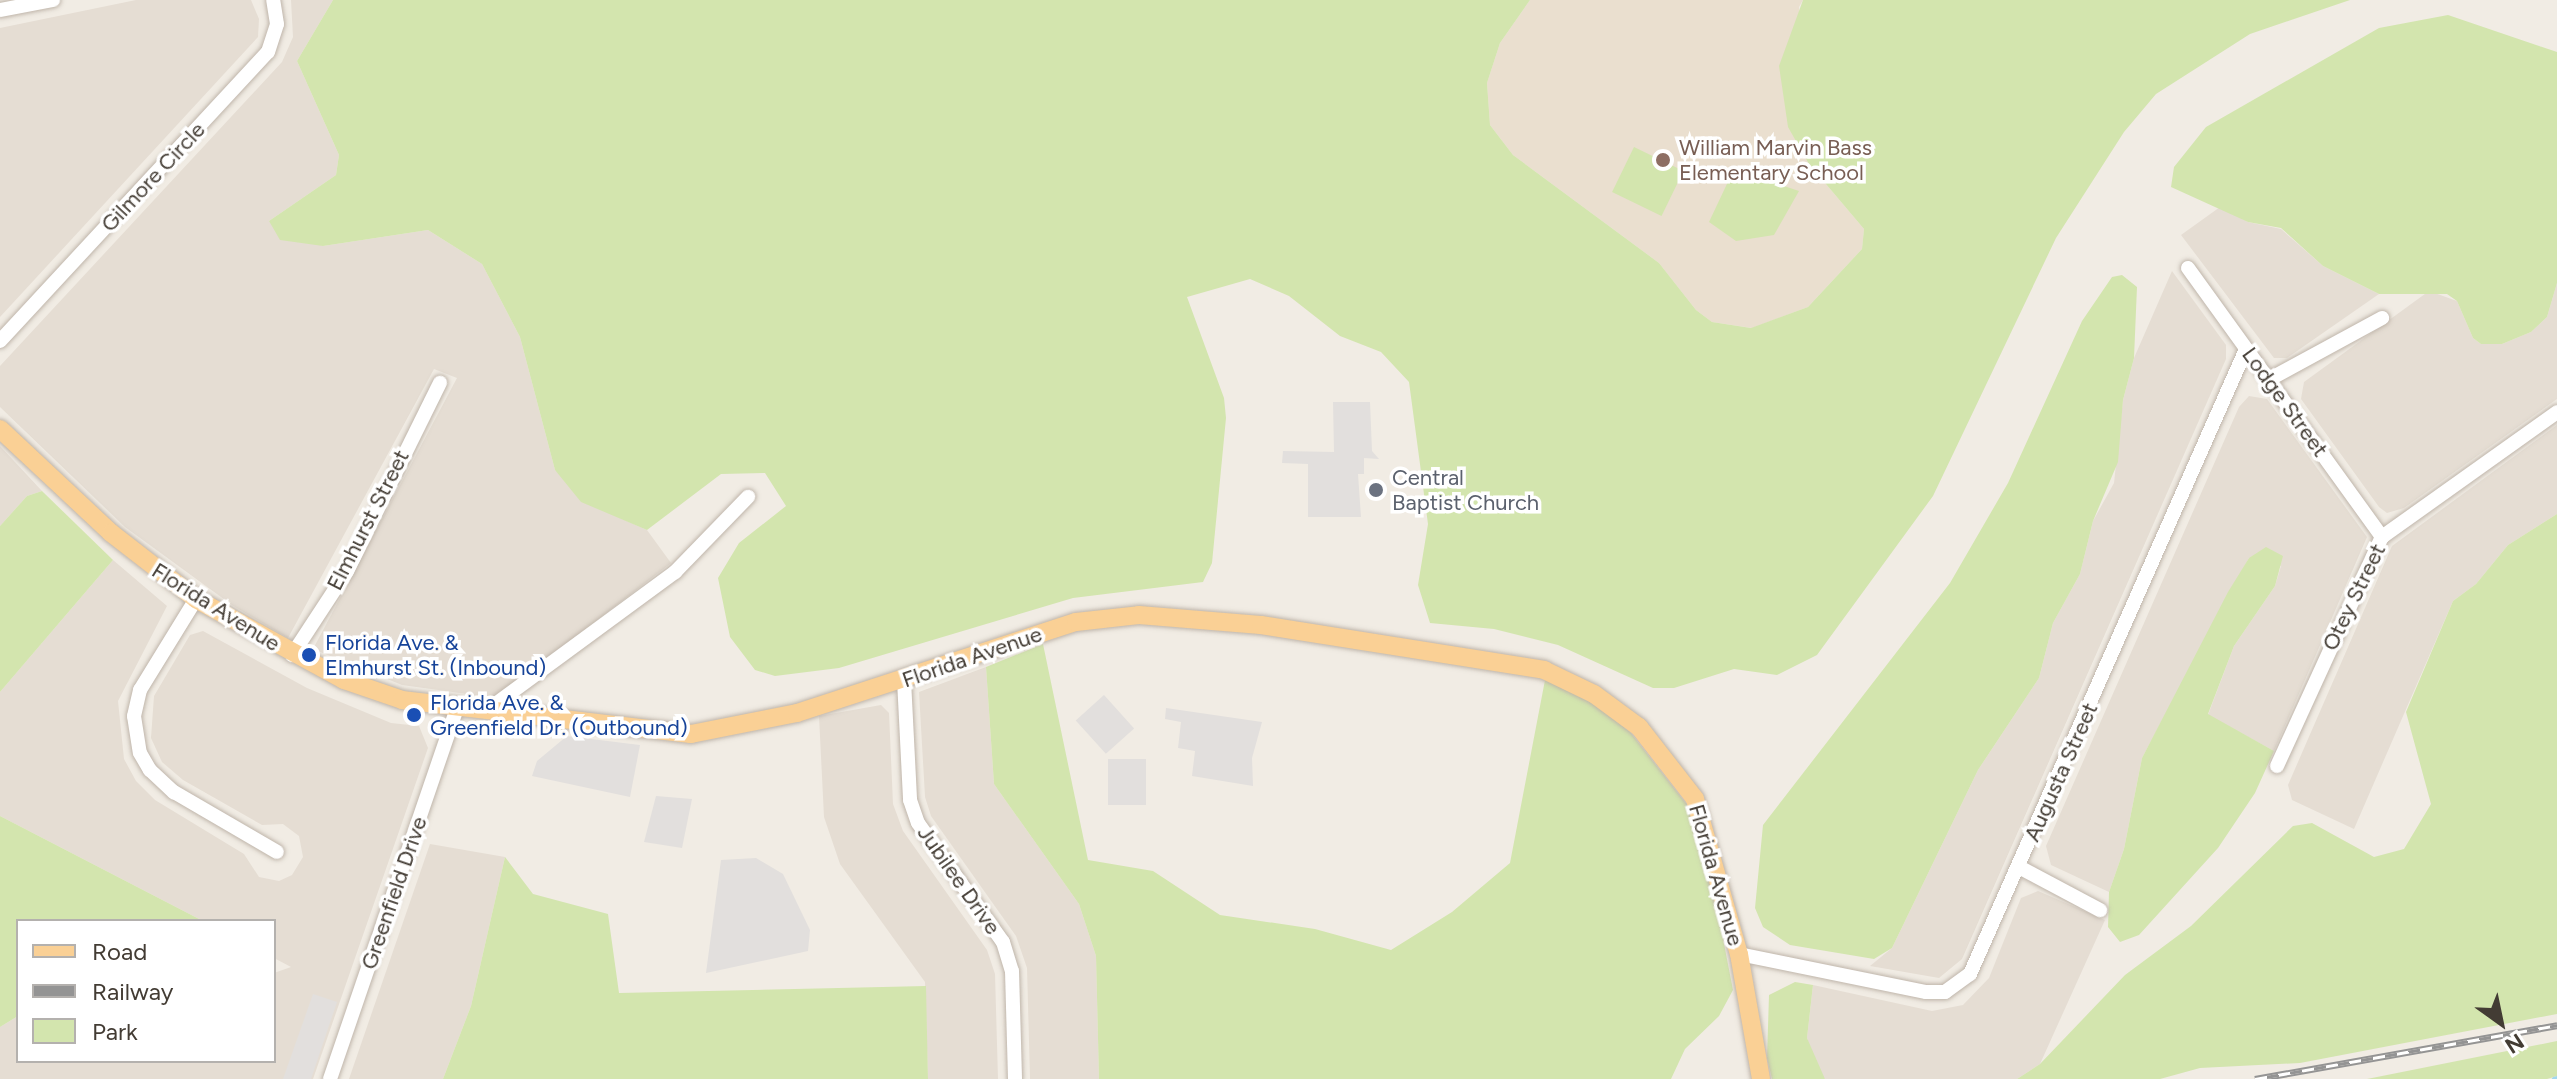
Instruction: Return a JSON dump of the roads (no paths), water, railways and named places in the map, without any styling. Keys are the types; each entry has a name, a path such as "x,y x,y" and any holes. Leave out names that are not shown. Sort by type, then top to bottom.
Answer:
{"main road":[{"name":"Florida Avenue","path":"0,429 111,533 196,599 292,655 344,680 402,700 691,734 740,728 904,680 1076,622 1139,615 1261,625 1544,670 1594,694 1639,727 1677,769 1700,813 1739,954 1761,1079"}],"street":[{"path":"0,10 53,0"},
{"name":"Gilmore Circle","path":"0,341 268,52 277,24 273,0"},
{"name":"Lodge Street","path":"2188,268 2382,537"},
{"path":"2268,380 2382,318"},
{"name":"Augusta Street","path":"1739,954 1945,992 1970,974 2246,349"},
{"name":"Elmhurst Street","path":"292,655 347,571 440,383"},
{"name":"Otey Street","path":"2277,766 2382,537 2557,412"},
{"path":"486,711 675,572 748,497"},
{"path":"196,599 140,690 134,716 140,753 150,770 174,792 277,852"},
{"name":"Jubilee Drive","path":"904,680 910,800 918,823 1003,942 1012,971 1015,1079"},
{"name":"Greenfield Drive","path":"330,1079 457,708"},
{"path":"2019,867 2100,910"}],"railway":[{"path":"2255,1079 2557,1025"}],"place":[{"name":"William Marvin Bass Elementary School","path":"1663,160"},
{"name":"Central Baptist Church","path":"1376,490"},
{"name":"Florida Ave. & Elmhurst St. (Inbound)","path":"309,655"},
{"name":"Florida Ave. & Greenfield Dr. (Outbound)","path":"414,715"}]}
